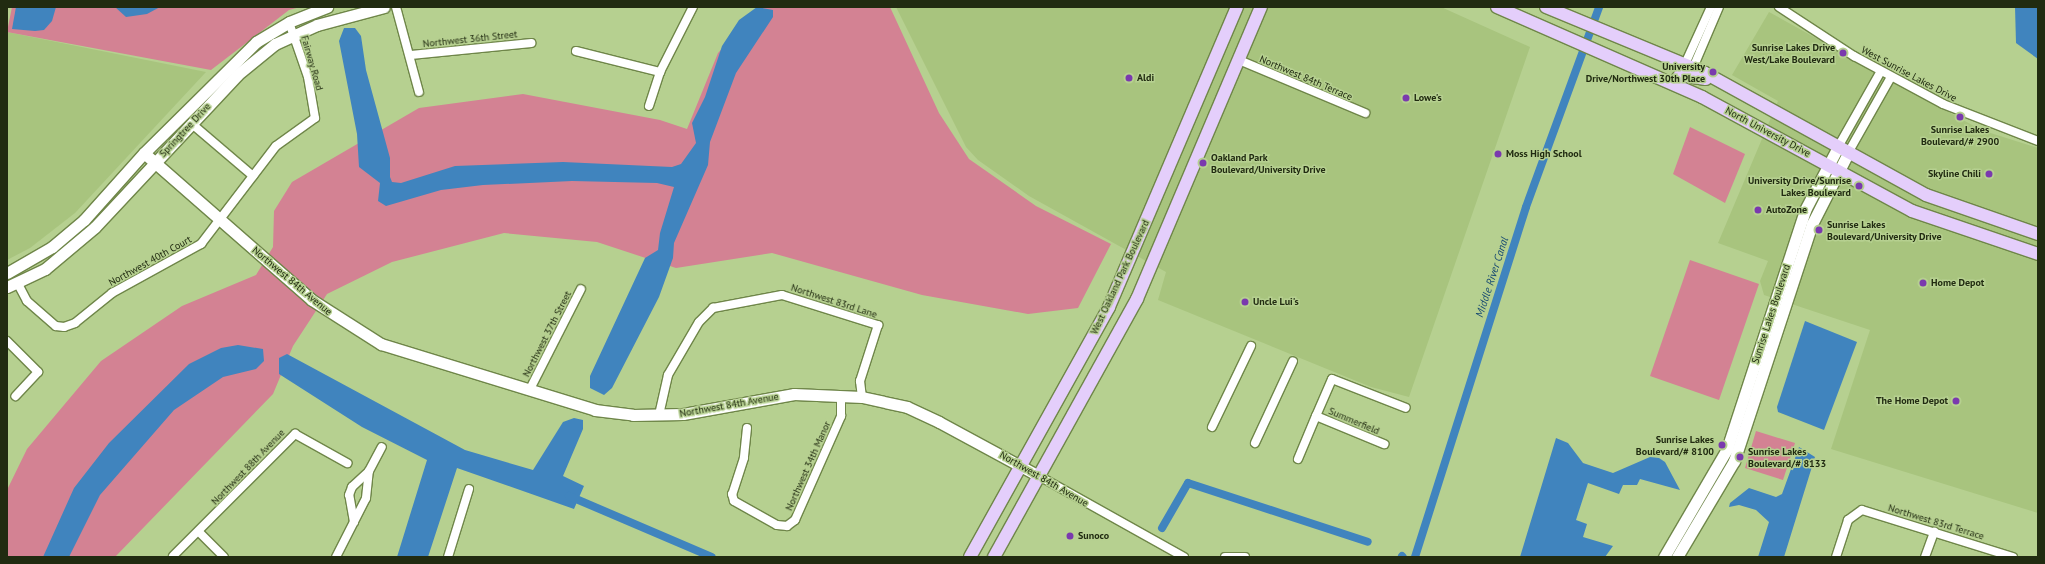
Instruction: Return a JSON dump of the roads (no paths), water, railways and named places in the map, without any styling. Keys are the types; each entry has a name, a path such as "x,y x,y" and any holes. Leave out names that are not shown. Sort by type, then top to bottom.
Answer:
{"main road":[{"name":"West Oakland Park Boulevard","path":"970,557 1112,300 1237,7"},
{"path":"994,557 1137,299 1261,7"},
{"name":"North University Drive","path":"1497,7 1674,83 1771,131 1827,164 1922,214 2038,254"},
{"name":"North University Drive","path":"1546,7 1689,66 1723,83 1926,195 2038,234"},
{"path":"1674,83 1680,75 1686,75 1723,83"},
{"path":"1922,214 1946,216 2008,235 2016,227"},
{"path":"2016,247 2024,240 2038,240"}],"street":[{"name":"Springtree Drive","path":"7,273 52,247 84,220 144,153 256,42 289,22 327,7"},
{"name":"Springtree Drive","path":"7,287 18,284 45,269 74,246 238,75 294,34 384,7"},
{"path":"396,7 411,55 419,92"},
{"path":"649,106 660,72 693,7"},
{"path":"1689,66 1711,7"},
{"path":"1689,66 1719,7"},
{"name":"West Sunrise Lakes Drive","path":"1779,7 1788,16 1891,77 1980,121 2038,141"},
{"name":"Fairway Road","path":"222,220 276,146 315,118 308,77 289,22"},
{"name":"Northwest 36th Street","path":"411,55 531,43"},
{"path":"576,51 660,72"},
{"name":"Northwest 84th Terrace","path":"1239,60 1365,113"},
{"name":"Sunrise Lakes Boulevard","path":"1677,557 1734,461 1812,224 1838,170 1843,150 1882,71"},
{"name":"Sunrise Lakes Boulevard","path":"1664,557 1727,449 1796,235 1827,164 1843,150 1891,77"},
{"path":"192,124 253,176"},
{"name":"Northwest 84th Avenue","path":"144,153 312,300 362,334 419,357 530,389 595,410 659,415 683,414 794,394 862,397 928,417 1021,465 1184,557"},
{"name":"Northwest 40th Court","path":"18,284 27,301 56,326 64,327 76,323 112,293 148,272 191,252 222,220"},
{"name":"Northwest 37th Street","path":"530,389 581,288"},
{"name":"Northwest 83rd Lane","path":"659,415 668,375 699,322 713,308 782,295 878,325 860,381 862,397"},
{"path":"7,341 38,372 16,396"},
{"path":"1212,427 1251,346"},
{"path":"1255,443 1293,361"},
{"path":"1316,416 1332,379 1406,408"},
{"name":"Northwest 34th Manor","path":"747,428 744,458 732,494 734,501 777,525 787,526 795,520 841,416 841,396"},
{"name":"Summerfield","path":"1298,459 1316,416 1384,444"},
{"name":"Northwest 88th Avenue","path":"173,556 199,532 295,434 347,462"},
{"path":"354,522 349,495 352,487 369,471 382,447"},
{"path":"336,557 366,498 369,471"},
{"path":"448,557 469,489"},
{"name":"Northwest 83rd Terrace","path":"1836,557 1848,520 1854,513 1862,510 2013,557"},
{"path":"199,532 224,557"},
{"path":"1925,557 1934,532"},
{"path":"1226,557 1245,557"}],"water":[{"path":"16,7 56,7 52,21 44,30 35,31 12,29"},
{"path":"115,7 160,7 147,14 126,17"},
{"path":"757,7 773,10 773,17 736,73 710,142 708,165 674,243 673,258 659,297 612,388 604,395 590,388 590,376 645,258 658,250 660,233 674,187 657,183 572,181 483,185 441,190 386,206 378,201 380,183 359,167 357,134 339,41 344,28 355,28 361,36 366,70 390,158 390,177 392,182 401,183 455,166 563,162 672,167 681,164 696,143 692,123 705,97 722,46 739,20"},
{"path":"2015,7 2038,7 2038,59 2016,43"},
{"path":"1805,321 1857,342 1824,430 1778,412 1777,407"},
{"path":"238,345 263,349 264,361 256,369 223,377 174,410 100,495 69,557 43,557 74,488 109,443 189,364 221,348"},
{"path":"287,354 465,450 533,470 563,422 574,418 583,420 583,429 563,476 584,486 574,509 457,468 428,557 397,557 427,460 362,427 279,374 279,358"},
{"path":"1556,438 1568,443 1583,463 1613,473 1650,457 1659,458 1665,462 1680,490 1640,479 1637,485 1623,485 1619,494 1588,483 1576,520 1587,524 1583,537 1613,546 1605,557 1520,557"},
{"path":"1799,447 1815,457 1784,557 1758,557 1769,522 1756,510 1739,505 1729,507 1730,503 1749,488 1776,497 1782,494"}],"waterway":[{"name":"Middle River Canal","path":"1415,557 1526,207 1599,7"},
{"path":"1162,528 1188,483 1368,542"},
{"path":"569,496 712,557"}],"place":[{"name":"Sunrise Lakes Drive West/Lake Boulevard","path":"1843,53"},
{"name":"University Drive/Northwest 30th Place","path":"1713,72"},
{"name":"Aldi","path":"1129,78"},
{"name":"Lowe's","path":"1406,98"},
{"name":"Sunrise Lakes Boulevard/# 2900","path":"1960,117"},
{"name":"Moss High School","path":"1498,154"},
{"name":"Oakland Park Boulevard/University Drive","path":"1203,163"},
{"name":"Skyline Chili","path":"1989,174"},
{"name":"University Drive/Sunrise Lakes Boulevard","path":"1859,186"},
{"name":"AutoZone","path":"1758,210"},
{"name":"Sunrise Lakes Boulevard/University Drive","path":"1819,230"},
{"name":"Home Depot","path":"1923,283"},
{"name":"Uncle Lui's","path":"1245,302"},
{"name":"The Home Depot","path":"1956,401"},
{"name":"Sunrise Lakes Boulevard/# 8100","path":"1722,445"},
{"name":"Sunrise Lakes Boulevard/# 8133","path":"1740,457"},
{"name":"Sunoco","path":"1070,536"}]}
